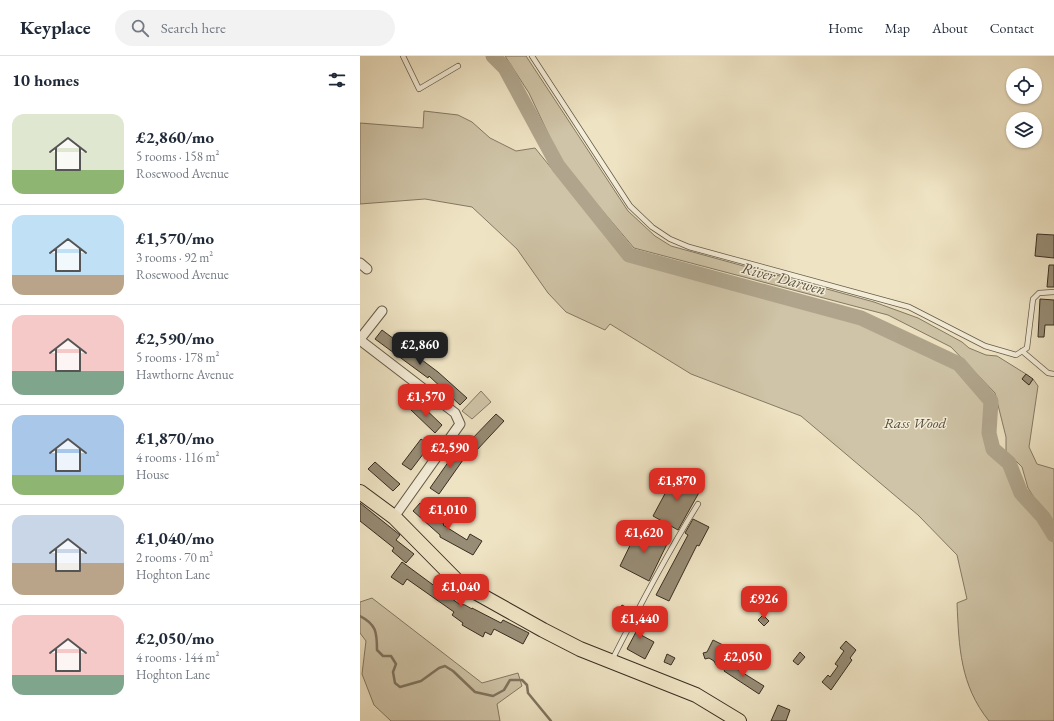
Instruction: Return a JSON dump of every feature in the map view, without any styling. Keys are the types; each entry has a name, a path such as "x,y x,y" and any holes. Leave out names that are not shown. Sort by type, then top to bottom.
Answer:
{"main road":[{"path":"360,492 394,517 458,583 542,630 611,662 658,679 696,696 739,721"}],"street":[{"path":"382,311 360,340 455,413 460,424 394,517"}],"lane":[{"path":"403,56 419,89 458,66"},
{"path":"532,56 630,206 652,227 670,239 689,247 909,307 985,346 1016,355 1027,348 1033,299 1039,293 1054,292"},
{"path":"1022,352 1048,373 1054,374"},
{"path":"611,662 642,600 698,504"}],"green space":[{"path":"505,56 526,56 628,211 655,236 671,246 874,302 918,318 962,342 969,348 986,355 997,356 1026,374 1022,379 1029,385 1033,379 1038,386 1029,447 1037,464 1054,469 1054,528 1028,488 1022,467 1006,451 1006,437 995,393 951,347 888,315 634,248 562,163 529,93"},
{"name":"Rass Wood","path":"424,111 458,115 472,122 490,138 516,151 535,148 626,260 860,324 957,368 988,402 986,431 991,450 1006,464 1019,494 1041,519 1054,540 1054,721 989,721 972,694 960,650 957,603 967,599 957,555 918,515 801,416 691,374 610,324 605,330 566,312 548,293 517,249 472,207 425,199 360,204 360,123 423,128"},
{"path":"481,391 491,402 472,419 462,411"},
{"path":"372,598 482,683 518,673 522,686 497,704 500,721 391,721 374,705 362,674 366,641 360,633 360,602"}],"building":[{"path":"1037,234 1054,235 1054,258 1035,256"},
{"path":"1049,265 1054,265 1054,287 1047,287"},
{"path":"1040,299 1054,300 1054,325 1045,325 1044,337 1038,337"},
{"path":"382,330 438,372 467,398 460,405 429,376 428,378 375,339"},
{"path":"1026,374 1033,379 1029,385 1022,379"},
{"path":"418,402 442,425 435,433 411,410"},
{"path":"496,414 504,421 476,451 468,443"},
{"path":"421,439 430,445 411,470 402,464"},
{"path":"461,444 470,450 439,494 430,488"},
{"path":"375,462 400,484 393,491 368,469"},
{"path":"675,475 701,489 678,530 653,516"},
{"path":"360,503 400,535 396,540 414,554 406,563 392,551 394,548 360,521"},
{"path":"420,503 444,524 443,525 467,540 470,534 482,541 473,555 440,537 440,535 413,511"},
{"path":"693,519 709,527 699,546 697,545 669,601 656,595 688,535 685,533"},
{"path":"639,527 667,544 649,581 620,566"},
{"path":"402,562 459,604 472,608 501,623 503,620 529,633 523,644 494,629 491,635 485,632 483,637 462,625 463,623 452,615 454,612 407,579 403,585 391,577"},
{"path":"622,605 633,611 623,628 616,624 621,615 617,613"},
{"path":"639,615 646,619 644,623 646,624 641,635 654,642 645,659 627,649 636,632 632,630"},
{"path":"763,615 769,621 764,626 758,620"},
{"path":"713,640 733,650 727,661 716,665 714,661 709,658 705,659 703,653 707,652"},
{"path":"846,641 856,650 850,658 852,660 831,690 822,682 828,675 830,677 838,666 835,664 844,651 840,648"},
{"path":"800,652 805,657 798,665 793,661"},
{"path":"667,654 675,658 671,665 664,662"},
{"path":"730,661 736,665 735,668 764,686 759,694 724,671"},
{"path":"778,705 790,710 786,721 771,721"}],"waterway":[{"name":"River Darwen","path":"493,56 505,68 558,166 629,255 861,318 959,364 991,401 989,433 993,449 1009,463 1021,493 1043,517 1054,535"},
{"path":"360,616 369,622 374,629 377,638 377,650 383,656 391,656 396,664 393,672 395,683 400,687 421,681 439,668 445,666 453,671 475,692 493,696 504,690 510,680 522,680 527,685 528,693 551,721"}]}
